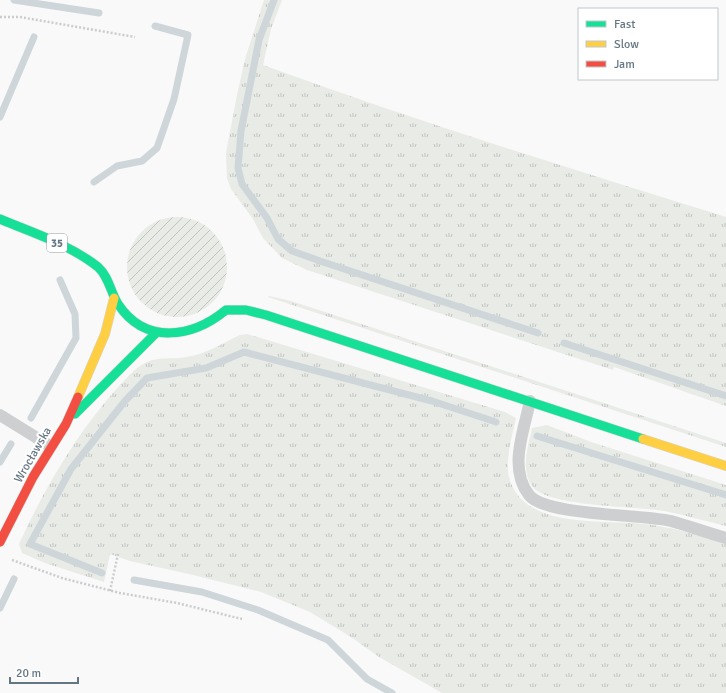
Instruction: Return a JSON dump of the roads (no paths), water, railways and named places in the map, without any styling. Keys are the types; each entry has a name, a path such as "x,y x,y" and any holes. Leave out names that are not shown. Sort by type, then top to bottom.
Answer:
{"main road":[{"name":"35","path":"0,219 68,247 91,262 107,277 114,298 122,310 132,320 157,332 170,334 195,331 217,319 226,310 246,310 266,314 530,402"},
{"path":"66,424 105,334 114,298"},
{"path":"66,424 157,332"},
{"path":"530,402 726,466"},
{"name":"Wrocławska","path":"0,542 29,483 50,446 66,424"},
{"path":"695,456 726,456"}],"lane":[{"path":"530,402 517,459 521,478 529,495 539,504 599,513 670,521 726,538"},
{"path":"0,415 50,446"}],"waterway":[{"path":"14,0 99,13"},
{"path":"274,0 259,40 241,131 238,168 242,184 267,218 278,239 292,251 538,333"},
{"path":"94,182 117,166 142,161 157,148 174,99 188,35 155,26"},
{"path":"0,117 34,37"},
{"path":"31,418 76,338 75,314 60,280"},
{"path":"564,343 726,396"},
{"path":"102,573 30,544 71,469 125,401 147,378 206,368 244,352 432,401 496,422"},
{"path":"537,436 726,495"},
{"path":"0,462 11,444"},
{"path":"0,608 14,579"},
{"path":"134,580 202,592 258,610 328,640 367,679 392,693"}]}
